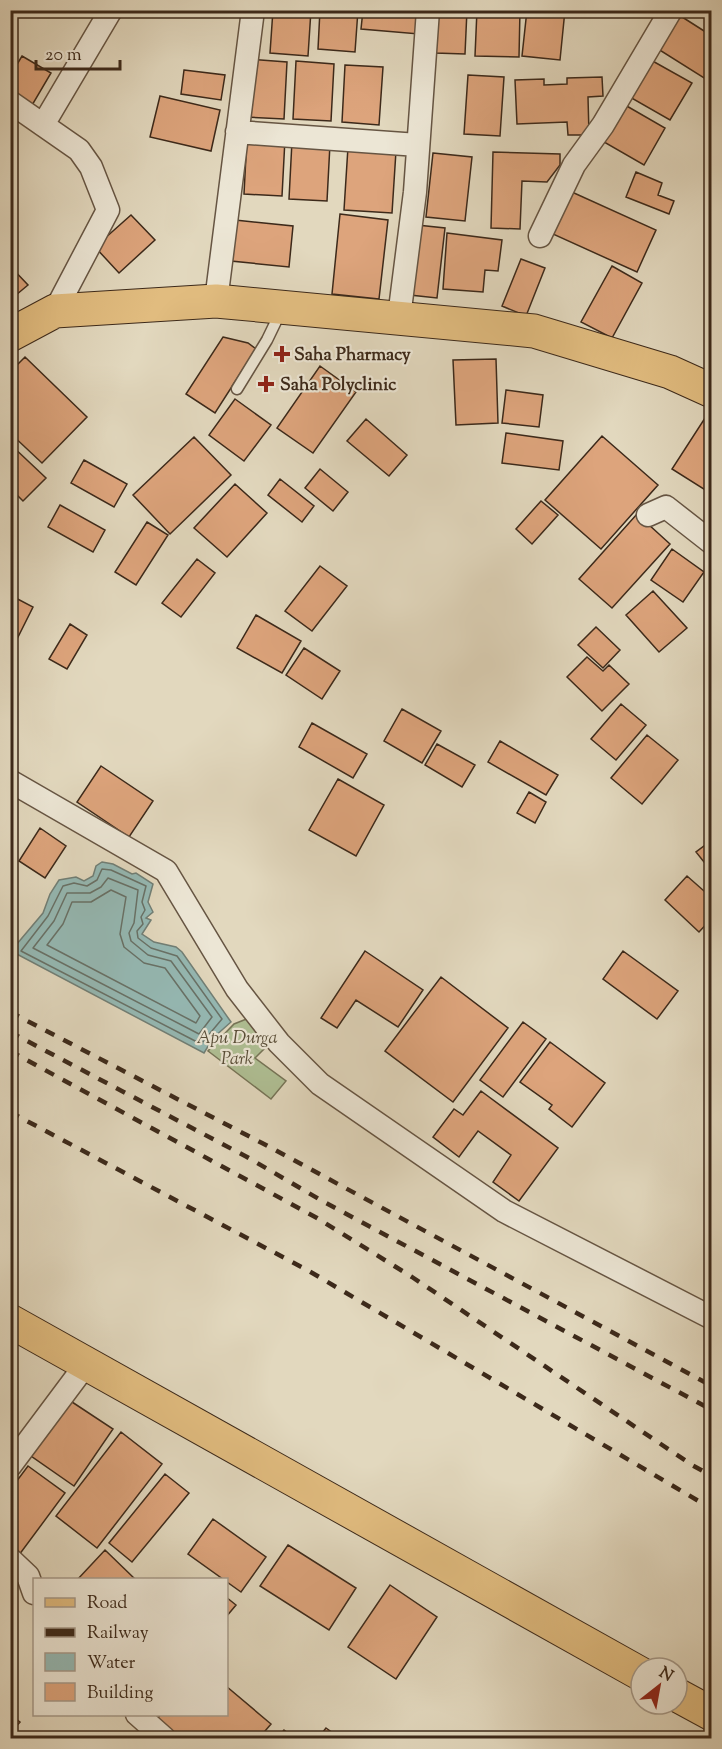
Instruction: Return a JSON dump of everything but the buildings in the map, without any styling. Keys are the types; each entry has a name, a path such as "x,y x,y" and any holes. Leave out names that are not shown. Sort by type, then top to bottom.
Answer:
{"main road":[{"path":"10,335 55,311 216,302 534,331 670,372 711,391"},
{"path":"10,1321 629,1667"},
{"path":"689,1702 711,1714"}],"street":[{"path":"43,125 111,10"},
{"path":"216,302 253,10"},
{"path":"399,317 412,220 428,10"},
{"path":"540,236 574,165 603,125 671,10"},
{"path":"10,102 79,150 91,167 108,210 55,311"},
{"path":"237,132 418,145"},
{"path":"648,515 666,507 711,543"},
{"path":"10,781 166,871 237,989 279,1043 320,1083 504,1211 711,1318"},
{"path":"10,1466 87,1363"},
{"path":"10,1559 28,1576 33,1590"},
{"path":"138,1716 164,1738"}],"lane":[{"path":"237,389 267,340 283,308"}],"green space":[{"name":"Apu Durga Park","path":"254,1016 268,1045 255,1058 286,1081 271,1099 208,1051 234,1024"}],"water":[{"path":"102,862 113,864 132,874 136,873 153,884 148,902 153,912 146,918 151,920 142,934 154,942 176,947 182,952 231,1022 213,1038 204,1053 11,951 43,913 50,894 59,880 76,877 84,881 93,876 96,866"}],"railway":[{"path":"10,1012 262,1143 712,1386"},
{"path":"10,1032 247,1157 324,1202 712,1410"},
{"path":"10,1051 317,1218 412,1277 692,1465 712,1476"},
{"path":"10,1112 309,1271 712,1509"}],"place":[{"name":"Saha Pharmacy","path":"282,354"},
{"name":"Saha Polyclinic","path":"266,384"}]}
